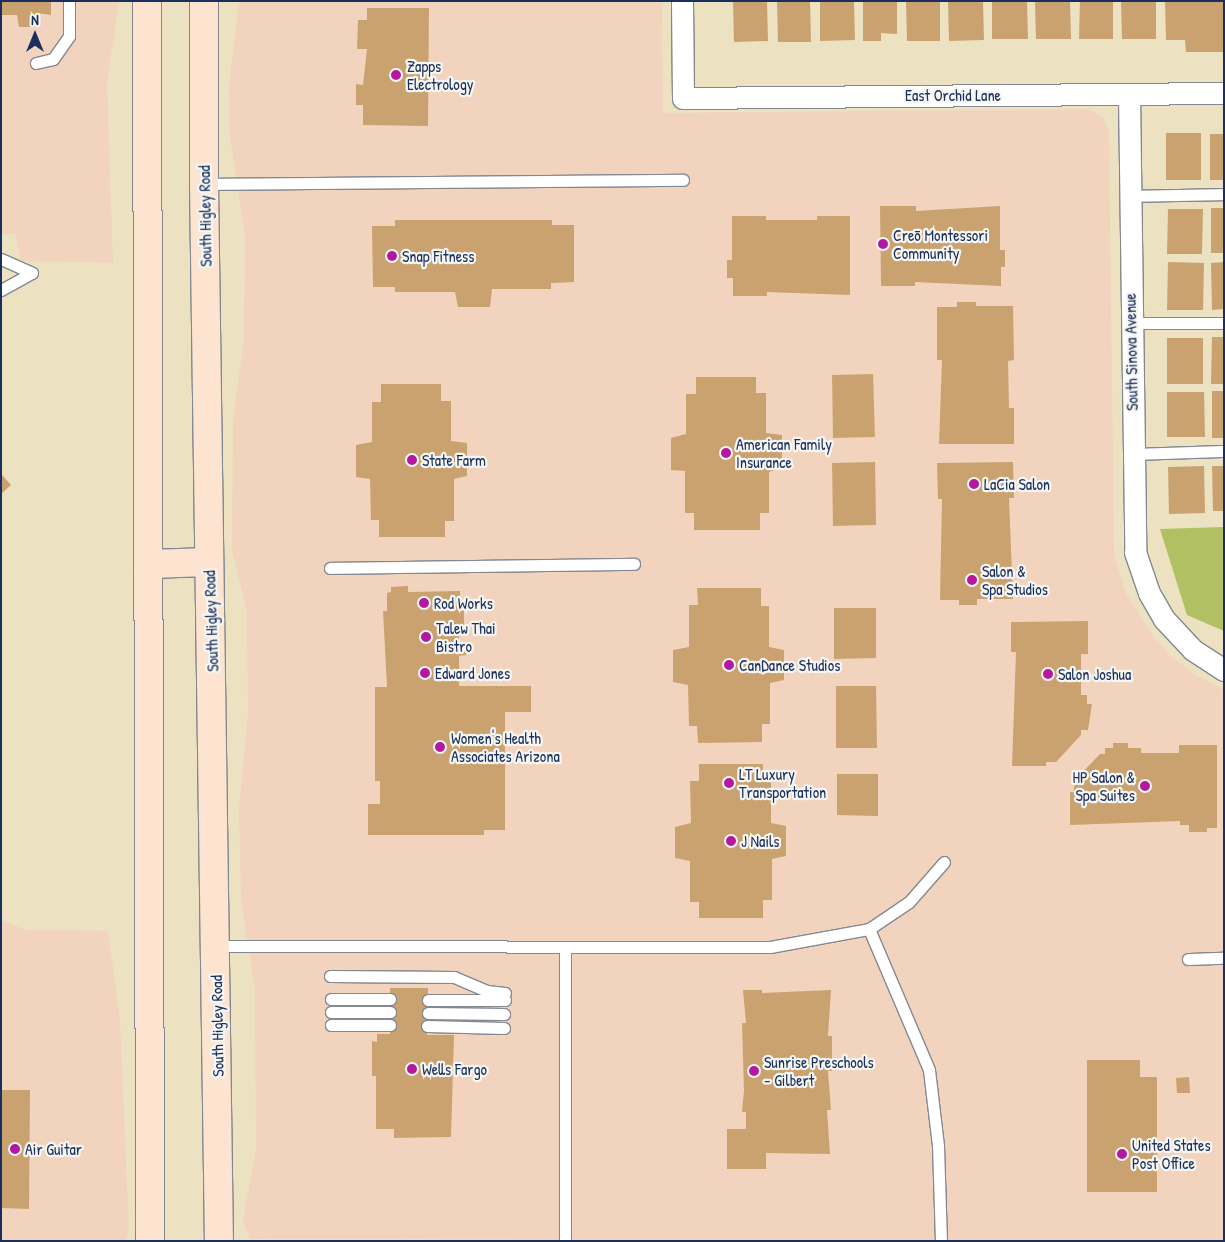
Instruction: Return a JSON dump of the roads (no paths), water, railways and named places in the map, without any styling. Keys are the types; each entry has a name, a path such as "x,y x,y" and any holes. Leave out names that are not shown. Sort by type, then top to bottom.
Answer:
{"main road":[{"path":"147,1 150,1241"},
{"name":"South Higley Road","path":"204,1 204,184 219,1241"},
{"path":"149,564 209,562"}],"street":[{"name":"East Orchid Lane","path":"682,1 683,98 1224,93"},
{"name":"South Sinova Avenue","path":"1129,94 1130,323 1135,552 1143,580 1156,606 1182,640 1224,670"}],"lane":[{"path":"36,63 53,59 69,36 69,1"},
{"path":"204,184 683,180"},
{"path":"1130,196 1224,194"},
{"path":"1,259 32,273 1,290"},
{"path":"1130,323 1224,323"},
{"path":"1132,454 1224,451"},
{"path":"330,568 634,564"},
{"path":"216,946 770,947 869,929 909,902 944,862"},
{"path":"869,929 929,1070 938,1146 941,1241"},
{"path":"565,947 565,1241"},
{"path":"1188,959 1224,958"},
{"path":"330,976 454,977 487,991 505,996 428,1000"},
{"path":"331,999 390,999"},
{"path":"331,1012 390,1012"},
{"path":"428,1013 504,1014"},
{"path":"331,1025 390,1025"},
{"path":"427,1026 504,1028"}],"place":[{"name":"Zapps Electrology","path":"396,75"},
{"name":"Creō Montessori Community","path":"883,244"},
{"name":"Snap Fitness","path":"392,256"},
{"name":"American Family Insurance","path":"726,453"},
{"name":"State Farm","path":"412,460"},
{"name":"LaCia Salon","path":"974,484"},
{"name":"Salon & Spa Studios","path":"972,580"},
{"name":"Rod Works","path":"424,603"},
{"name":"Talew Thai Bistro","path":"426,637"},
{"name":"CanDance Studios","path":"729,665"},
{"name":"Edward Jones","path":"425,673"},
{"name":"Salon Joshua","path":"1048,674"},
{"name":"Women's Health Associates Arizona","path":"440,747"},
{"name":"LT Luxury Transportation","path":"729,783"},
{"name":"HP Salon & Spa Suites","path":"1145,786"},
{"name":"J Nails","path":"731,841"},
{"name":"Wells Fargo","path":"412,1069"},
{"name":"Sunrise Preschools - Gilbert","path":"754,1071"},
{"name":"Air Guitar","path":"15,1149"},
{"name":"United States Post Office","path":"1122,1154"}]}
